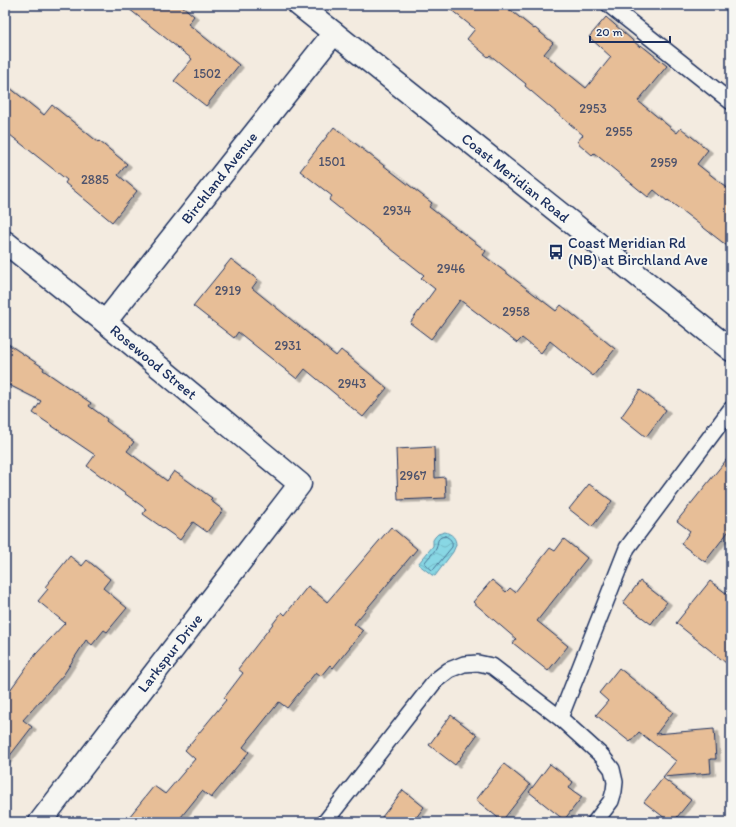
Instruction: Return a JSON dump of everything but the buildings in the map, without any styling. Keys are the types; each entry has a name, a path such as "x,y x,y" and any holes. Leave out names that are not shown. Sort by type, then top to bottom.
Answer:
{"street":[{"name":"Coast Meridian Road","path":"300,5 731,350"},
{"name":"Birchland Avenue","path":"105,322 334,33"},
{"name":"Rosewood Street","path":"5,242 105,322 300,484"},
{"name":"Larkspur Drive","path":"40,822 300,484"}],"lane":[{"path":"609,5 731,102"},
{"path":"560,718 626,548 731,409"},
{"path":"325,822 436,680 449,670 464,664 478,663 492,666 560,718 602,756 612,769 615,782 612,801 595,822"}],"water":[{"path":"445,532 453,537 456,545 453,552 435,576 418,564 433,546 433,540 435,537 438,534"}],"place":[{"name":"Coast Meridian Rd (NB) at Birchland Ave","path":"556,252"}]}
